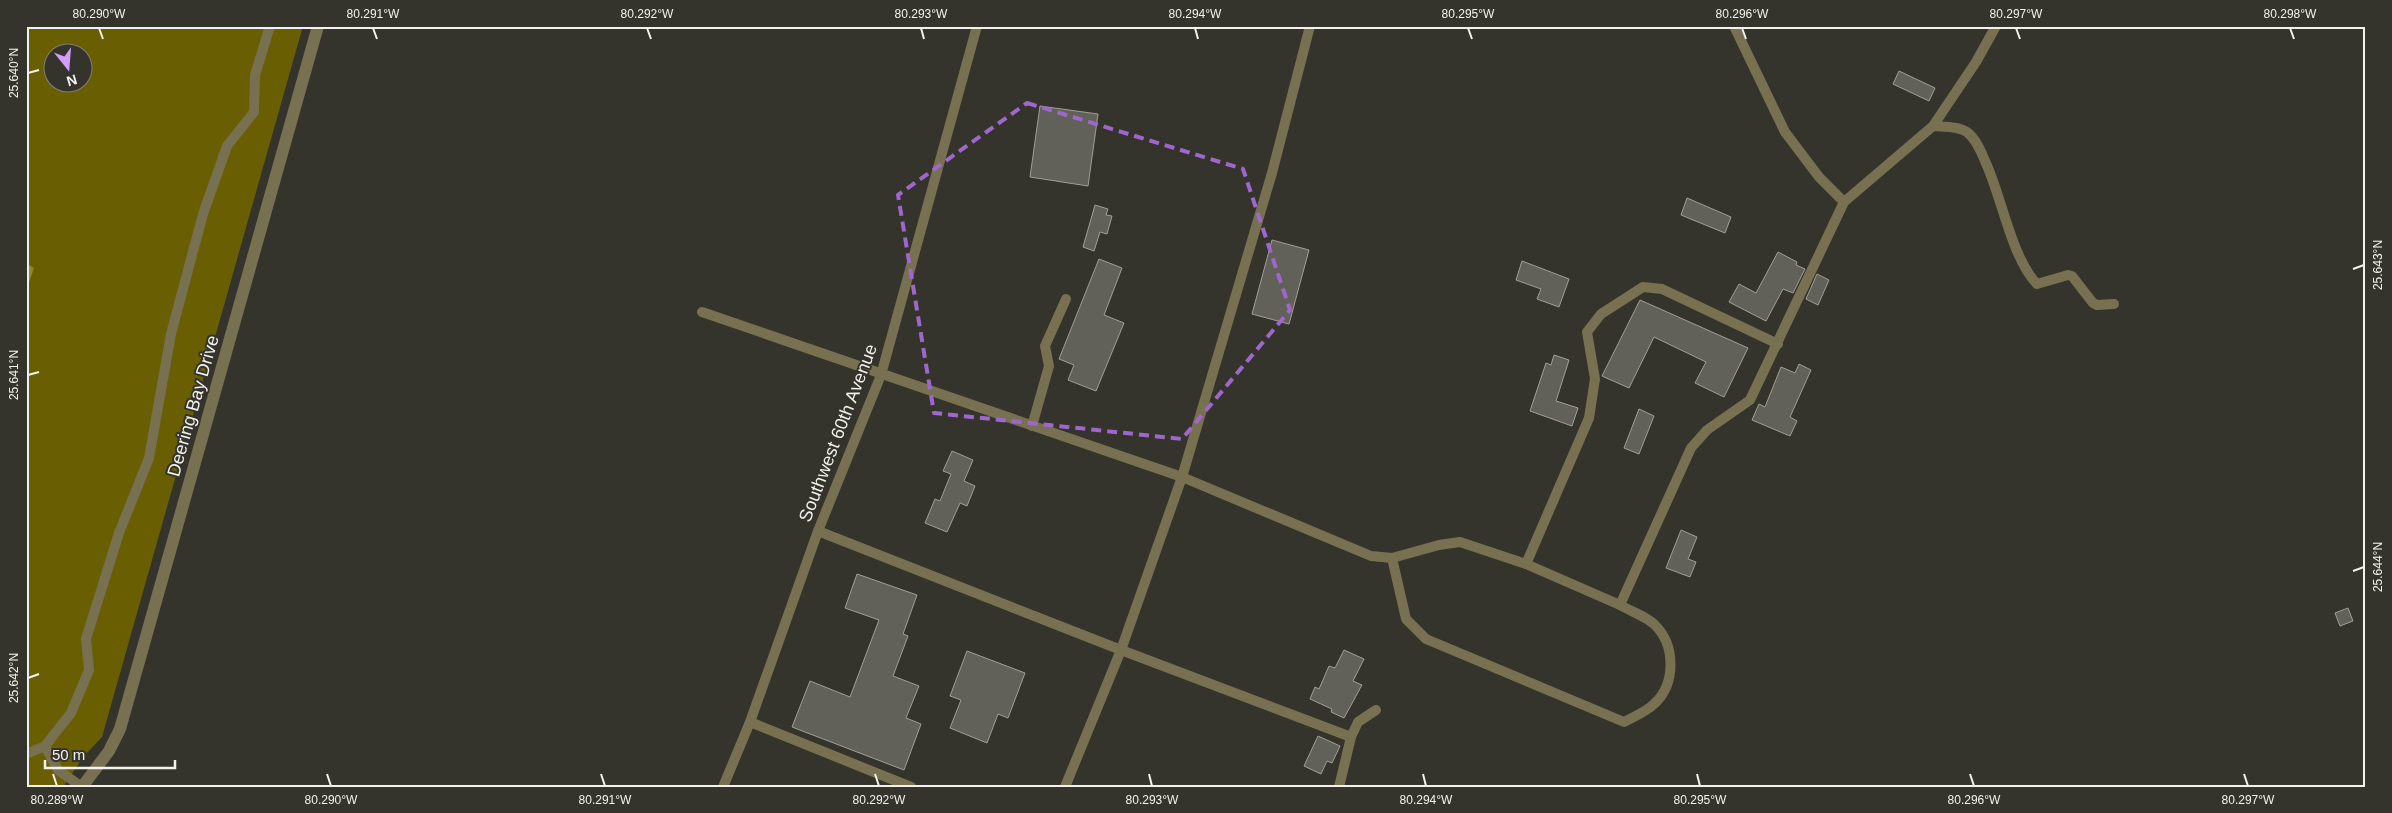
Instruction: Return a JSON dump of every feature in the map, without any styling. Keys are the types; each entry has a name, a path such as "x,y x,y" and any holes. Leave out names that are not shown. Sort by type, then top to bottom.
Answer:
{"street":[{"name":"Deering Bay Drive","path":"82,787 109,750 120,729 318,26"}],"lane":[{"path":"26,754 45,746 70,712 89,670 86,639 118,534 149,458 170,334 203,214 227,146 254,112 255,75 270,26"},
{"name":"Southwest 60th Avenue","path":"723,787 750,722 818,531 881,375 977,26"},
{"path":"1065,787 1120,650 1182,477 1272,173 1310,26"},
{"path":"1734,26 1785,132 1819,177 1844,202"},
{"path":"1620,605 1691,448 1706,430 1750,400 1844,202 1933,126 1976,62 1996,26"},
{"path":"1933,126 1950,127 1966,132 1978,146 1992,174 2026,271 2037,284 2068,275 2072,276 2093,303 2097,305 2114,304"},
{"path":"1526,564 1590,418 1595,379 1587,332 1601,314 1643,287 1662,289 1778,344"},
{"path":"1032,426 1049,366 1045,346 1066,299"},
{"path":"702,312 1182,477 1371,556 1392,558 1432,546 1460,542 1526,564 1620,605 1654,624 1666,643 1671,664 1667,686 1654,705 1624,722 1426,639 1406,619 1392,558"},
{"path":"818,531 1120,650 1351,737"},
{"path":"1340,787 1351,737 1358,722 1376,710"},
{"path":"750,722 912,787"},
{"path":"45,746 58,770 82,787"}],"highlighted area":[{"path":"1027,103 1243,169 1290,310 1182,439 934,413 898,195"}],"shaded area":[{"path":"26,26 303,26 102,737 84,756 63,787 26,787"},
{"path":"26,263 34,268 26,291"}],"building":[{"path":"1899,71 1935,88 1929,101 1893,84"},
{"path":"1040,106 1098,114 1088,186 1030,177"},
{"path":"1687,198 1731,217 1725,233 1681,215"},
{"path":"1095,205 1108,209 1106,215 1112,216 1107,234 1100,232 1094,251 1083,247"},
{"path":"1272,240 1309,250 1289,324 1252,314"},
{"path":"1778,252 1797,262 1796,265 1805,269 1793,293 1783,289 1766,321 1729,302 1739,284 1756,293"},
{"path":"1099,259 1122,268 1104,315 1124,323 1096,391 1068,380 1074,365 1059,359"},
{"path":"1522,261 1569,279 1559,307 1537,299 1541,289 1516,280"},
{"path":"1817,274 1829,280 1818,305 1806,299"},
{"path":"1640,300 1748,348 1724,397 1695,383 1706,362 1654,337 1629,388 1602,376"},
{"path":"1554,355 1569,360 1556,401 1578,408 1572,426 1530,411 1546,363 1551,365"},
{"path":"1799,364 1811,370 1790,417 1797,421 1790,436 1752,420 1759,404 1765,407 1781,367 1795,373"},
{"path":"1639,409 1654,416 1639,454 1624,448"},
{"path":"952,451 973,460 964,481 975,486 967,506 960,503 947,532 925,523 935,499 940,501 951,474 943,471"},
{"path":"1681,530 1697,537 1688,559 1696,562 1690,577 1666,568"},
{"path":"857,574 917,595 903,634 908,636 893,676 919,686 906,718 921,724 904,770 792,727 810,681 850,697 879,620 845,608"},
{"path":"2348,608 2353,621 2340,626 2335,613"},
{"path":"1344,650 1364,659 1353,681 1362,685 1344,718 1331,712 1332,709 1310,699 1315,687 1319,689 1329,666 1335,668"},
{"path":"967,651 1025,673 1008,718 998,714 987,743 950,728 961,700 950,696"},
{"path":"1318,736 1340,746 1332,763 1327,761 1321,774 1304,766"}]}
